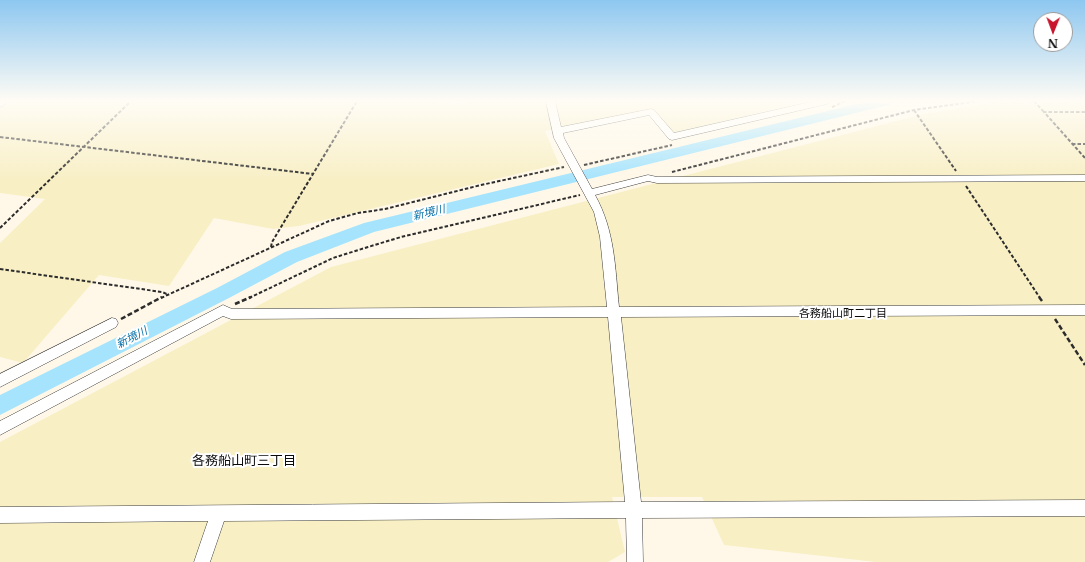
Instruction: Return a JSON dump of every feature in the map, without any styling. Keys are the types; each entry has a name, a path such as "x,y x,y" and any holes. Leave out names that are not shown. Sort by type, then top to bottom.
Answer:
{"street":[{"path":"556,127 563,148 599,212 606,237 634,509 635,562"},
{"path":"557,131 576,127"},
{"path":"664,127 672,137 714,127"},
{"path":"587,189 648,178 657,180 1085,178"},
{"path":"0,428 223,310 231,314 613,311 1085,310"},
{"path":"0,381 112,323"},
{"path":"1,516 472,512 634,509 1085,508"},
{"path":"202,562 219,513"}],"path":[{"path":"0,228 104,127"},
{"path":"271,247 272,242 327,153 340,127"},
{"path":"672,172 847,127"},
{"path":"927,127 1085,365"},
{"path":"1057,127 1085,158"},
{"path":"0,137 313,174"},
{"path":"1072,144 1085,144"},
{"path":"112,323 167,294 329,221 358,213 385,209 481,185 574,168"},
{"path":"223,310 333,258 401,237 587,189"},
{"path":"0,269 162,292 167,294"}],"shaded area":[{"path":"0,127 563,127 545,131 559,164 299,226 273,229 214,218 169,286 99,275 23,363 0,357 0,243 45,199 0,193"},
{"path":"669,127 699,127 675,133"},
{"path":"872,127 1085,127 1085,562 876,562 724,545 702,497 612,497 625,552 608,562 0,562 0,442 331,267"}],"waterway":[{"name":"新境川","path":"0,405 223,293 291,257 370,227 779,127"}],"district":[{"name":"各務船山町二丁目","path":"843,314"},
{"name":"各務船山町三丁目","path":"244,461"}]}
